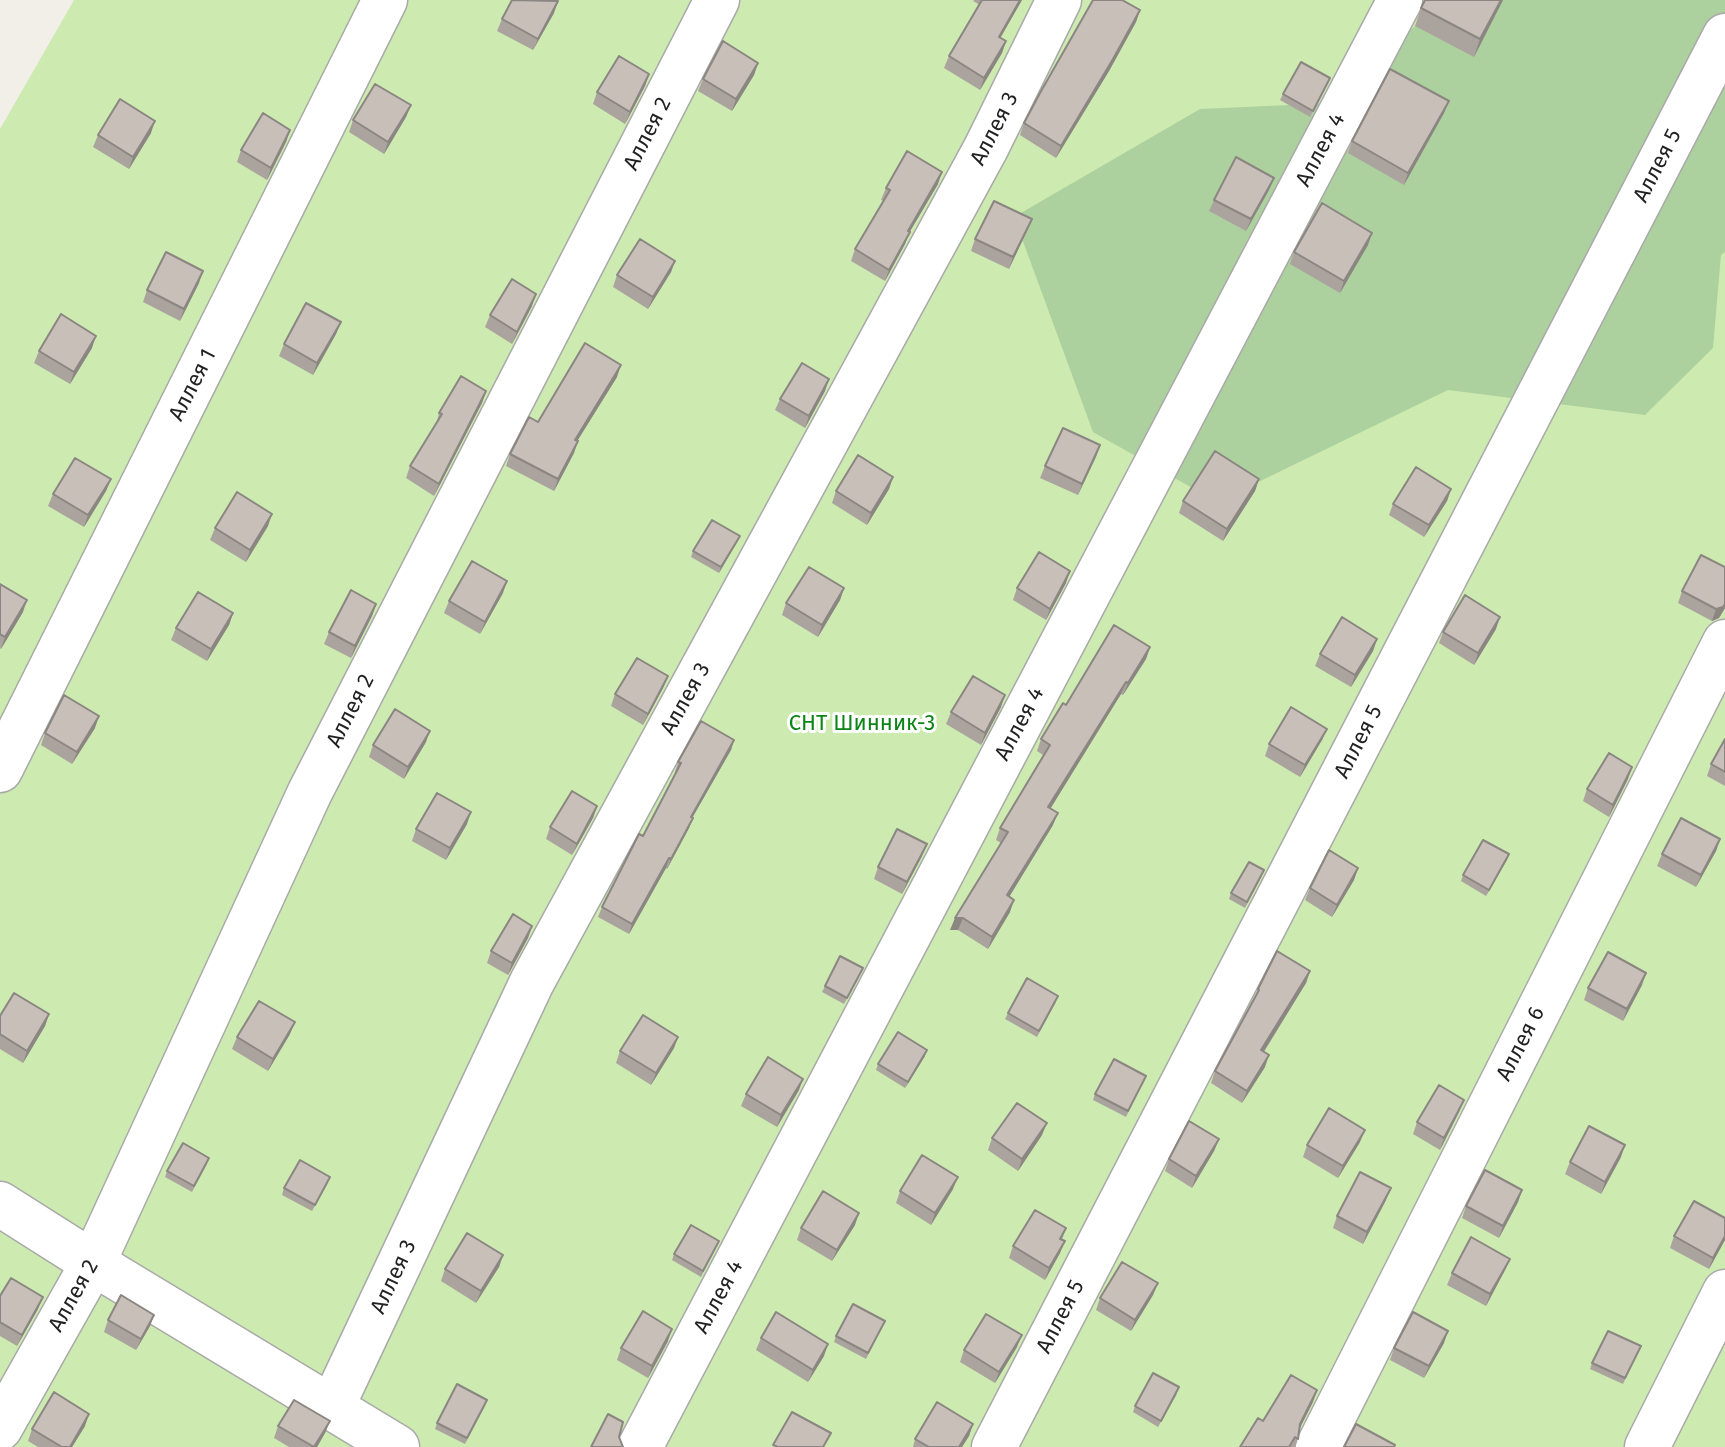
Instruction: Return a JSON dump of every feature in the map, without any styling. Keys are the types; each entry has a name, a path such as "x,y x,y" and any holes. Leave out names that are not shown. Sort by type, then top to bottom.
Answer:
{"lane":[{"name":"Аллея 1","path":"0,770 385,0"},
{"name":"Аллея 2","path":"0,1428 93,1263 310,792 717,0"},
{"name":"Аллея 3","path":"345,1426 532,982 986,148 1059,0"},
{"name":"Аллея 4","path":"640,1447 1400,0"},
{"name":"Аллея 5","path":"994,1447 1725,36"},
{"name":"Аллея 6","path":"1318,1447 1725,642"},
{"path":"0,1204 345,1426 397,1447"},
{"path":"1647,1447 1725,1292"}],"green space":[{"name":"СНТ Шинник-3","path":"74,0 1725,0 1725,1447 0,1447 0,129"},
{"path":"1435,0 1725,0 1725,252 1721,255 1713,348 1645,415 1448,390 1217,502 1093,432 1014,217 1200,109 1334,103 1415,26"}],"building":[{"path":"512,0 558,1 538,39 502,19"},
{"path":"982,0 1020,0 999,37 1006,41 984,78 949,56"},
{"path":"1093,0 1122,0 1140,10 1061,146 1024,123"},
{"path":"1425,0 1501,0 1480,39 1421,8"},
{"path":"723,41 758,63 736,99 703,79"},
{"path":"619,56 649,74 630,112 597,92"},
{"path":"1301,62 1330,78 1313,111 1283,94"},
{"path":"1390,69 1449,101 1408,173 1352,141"},
{"path":"375,84 411,105 388,142 353,120"},
{"path":"120,99 155,121 133,157 98,135"},
{"path":"263,113 290,130 271,168 241,150"},
{"path":"907,151 942,172 889,270 855,249 890,190 886,188"},
{"path":"1236,157 1274,178 1251,219 1214,200"},
{"path":"994,201 1032,219 1013,257 975,239"},
{"path":"1322,203 1372,233 1344,281 1294,252"},
{"path":"640,239 675,261 653,297 617,275"},
{"path":"166,252 203,271 184,309 147,290"},
{"path":"512,279 536,294 517,332 490,315"},
{"path":"306,303 341,322 317,363 284,344"},
{"path":"61,314 96,336 74,372 39,351"},
{"path":"585,343 621,365 575,440 578,441 558,479 510,454 529,417 538,422"},
{"path":"802,363 829,379 809,416 780,399"},
{"path":"461,376 486,391 439,484 410,466"},
{"path":"1063,428 1100,445 1082,484 1045,466"},
{"path":"1215,451 1259,479 1227,529 1183,501"},
{"path":"858,455 893,477 871,513 836,491"},
{"path":"75,458 111,479 88,515 53,494"},
{"path":"1416,467 1451,489 1429,525 1393,504"},
{"path":"237,492 272,514 250,550 215,528"},
{"path":"712,520 740,536 721,567 693,551"},
{"path":"1039,552 1070,571 1050,609 1017,588"},
{"path":"1701,555 1725,567 1723,607 1716,609 1682,591"},
{"path":"472,561 507,581 485,622 449,601"},
{"path":"809,567 844,588 822,625 786,603"},
{"path":"0,584 27,600 5,637 0,634"},
{"path":"351,590 376,604 355,646 329,632"},
{"path":"198,592 233,613 211,649 176,628"},
{"path":"1465,595 1500,617 1478,653 1443,632"},
{"path":"1342,617 1377,639 1355,675 1320,654"},
{"path":"1114,625 1150,647 1048,807 1058,813 1007,895 1014,900 992,937 963,918 955,918 1008,832 1000,828 1050,745 1041,739 1063,703 1066,705"},
{"path":"637,658 668,676 648,714 615,694"},
{"path":"973,676 1005,695 985,733 951,712"},
{"path":"64,695 99,716 77,752 45,733"},
{"path":"1291,707 1327,729 1305,765 1269,744"},
{"path":"395,709 430,731 408,767 373,745"},
{"path":"701,721 734,740 671,859 632,924 602,907 639,834 643,836"},
{"path":"1725,739 1725,772 1711,764"},
{"path":"1609,753 1632,767 1613,805 1587,789"},
{"path":"572,791 597,806 577,844 550,827"},
{"path":"437,793 471,812 450,848 416,829"},
{"path":"1681,818 1720,839 1701,875 1662,854"},
{"path":"897,829 927,844 907,882 878,867"},
{"path":"1483,840 1509,854 1489,890 1463,875"},
{"path":"1329,850 1358,868 1337,905 1310,888"},
{"path":"1249,862 1264,870 1247,902 1231,893"},
{"path":"513,914 532,926 512,963 491,951"},
{"path":"1277,951 1310,971 1261,1050 1269,1055 1247,1091 1215,1071"},
{"path":"1608,952 1646,973 1627,1009 1588,988"},
{"path":"840,956 863,968 847,998 825,986"},
{"path":"1027,978 1058,996 1039,1031 1008,1013"},
{"path":"14,993 49,1014 27,1051 0,1034 0,1016"},
{"path":"259,1001 295,1022 273,1059 237,1037"},
{"path":"643,1015 678,1037 656,1073 620,1051"},
{"path":"898,1032 927,1050 908,1082 878,1064"},
{"path":"768,1057 803,1079 781,1115 746,1094"},
{"path":"1114,1059 1146,1076 1128,1111 1095,1094"},
{"path":"1439,1085 1464,1100 1444,1138 1417,1122"},
{"path":"1017,1103 1047,1123 1022,1159 992,1138"},
{"path":"1329,1108 1365,1130 1343,1166 1307,1145"},
{"path":"1189,1121 1219,1139 1196,1176 1169,1159"},
{"path":"1589,1126 1625,1145 1605,1182 1570,1162"},
{"path":"183,1143 209,1158 194,1186 167,1171"},
{"path":"922,1155 958,1177 935,1213 900,1191"},
{"path":"300,1160 330,1177 315,1205 284,1188"},
{"path":"1485,1170 1522,1190 1503,1226 1466,1206"},
{"path":"1360,1172 1391,1188 1367,1232 1337,1216"},
{"path":"823,1191 859,1213 837,1250 801,1228"},
{"path":"1694,1201 1725,1218 1725,1236 1713,1258 1674,1236"},
{"path":"1035,1210 1066,1228 1060,1239 1065,1241 1049,1268 1013,1246"},
{"path":"691,1225 719,1241 703,1271 674,1254"},
{"path":"467,1233 503,1255 481,1291 445,1269"},
{"path":"1471,1237 1510,1259 1490,1294 1452,1273"},
{"path":"1122,1262 1158,1283 1135,1320 1100,1298"},
{"path":"11,1278 43,1297 22,1335 0,1322 0,1296"},
{"path":"121,1295 154,1315 141,1339 108,1320"},
{"path":"853,1304 885,1321 868,1353 836,1336"},
{"path":"643,1311 672,1329 652,1366 621,1348"},
{"path":"776,1312 828,1344 813,1370 761,1338"},
{"path":"1413,1312 1448,1331 1429,1366 1394,1348"},
{"path":"986,1314 1022,1335 999,1372 964,1350"},
{"path":"1608,1331 1641,1346 1625,1378 1592,1363"},
{"path":"1153,1373 1179,1387 1161,1421 1135,1406"},
{"path":"1291,1375 1317,1390 1300,1424 1298,1439 1295,1437 1289,1447 1240,1447 1258,1418 1263,1421"},
{"path":"457,1384 487,1400 467,1438 437,1423"},
{"path":"54,1392 89,1414 70,1447 62,1447 32,1429"},
{"path":"294,1400 330,1421 314,1447 278,1426"},
{"path":"937,1402 973,1424 959,1447 929,1447 915,1439"},
{"path":"792,1412 831,1433 823,1447 773,1445"},
{"path":"608,1414 623,1422 619,1437 623,1447 591,1447"},
{"path":"1356,1424 1395,1445 1394,1447 1344,1447"}]}
